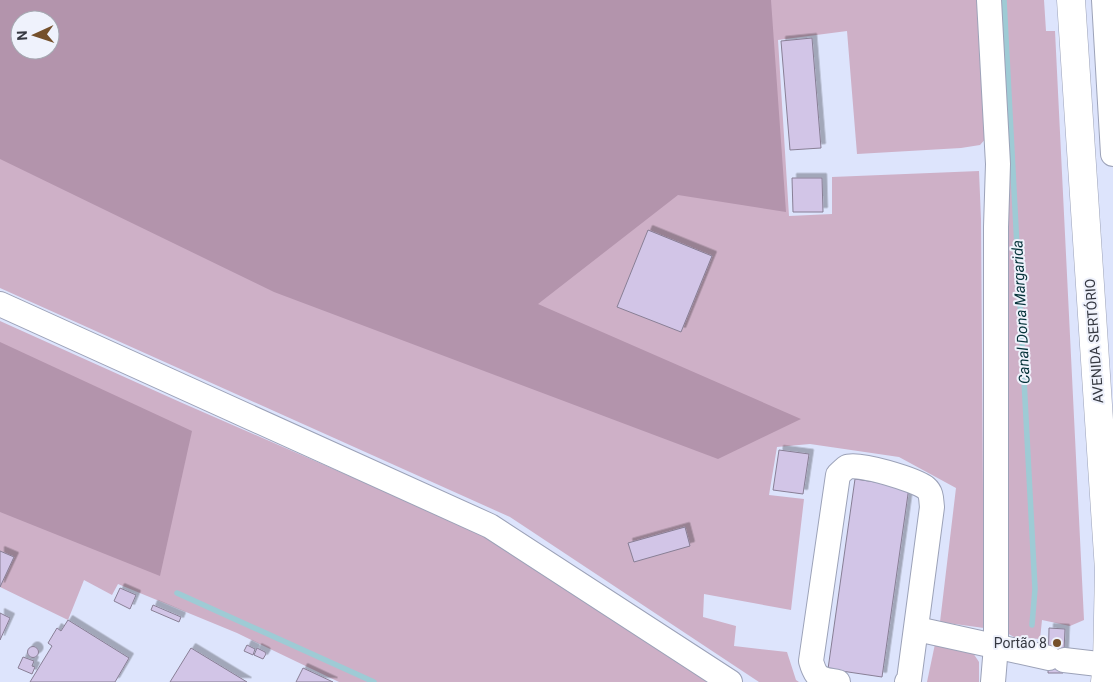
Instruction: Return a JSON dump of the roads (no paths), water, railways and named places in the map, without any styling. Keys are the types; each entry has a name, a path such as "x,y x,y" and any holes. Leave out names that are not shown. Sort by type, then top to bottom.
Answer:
{"main road":[{"name":"AVENIDA SERTÓRIO","path":"1071,0 1109,570 1106,673"}],"lane":[{"path":"990,0 998,164 996,226 996,646 993,682"},
{"path":"1104,0 1113,154"},
{"path":"0,304 490,526 730,682"},
{"path":"838,682 822,679 814,672 811,661 838,475 847,467 858,466 895,475 926,488 931,495 932,506 909,680 907,682"},
{"path":"916,629 1056,659 1106,673"}],"waterway":[{"name":"Canal Dona Margarida","path":"1004,0 1035,589 1032,625"},
{"path":"177,593 374,682"}],"place":[{"name":"Portão 8","path":"1057,643"}]}
